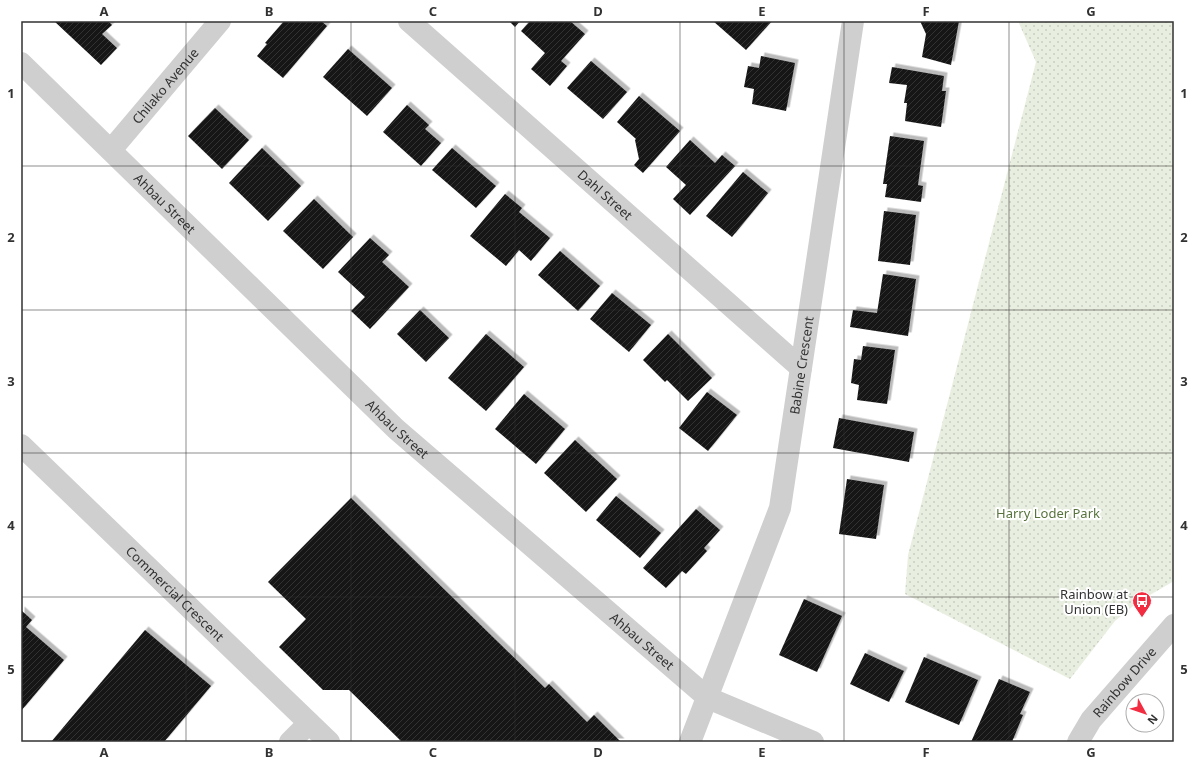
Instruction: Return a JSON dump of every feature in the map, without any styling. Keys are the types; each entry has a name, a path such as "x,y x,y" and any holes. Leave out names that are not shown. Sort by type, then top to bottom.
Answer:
{"street":[{"name":"Chilako Avenue","path":"111,150 220,21"},
{"name":"Dahl Street","path":"409,21 801,368"},
{"name":"Babine Crescent","path":"690,742 780,508 853,21"},
{"name":"Ahbau Street","path":"21,63 396,429 708,698 813,742"},
{"name":"Commercial Crescent","path":"21,444 329,742"},
{"name":"Rainbow Drive","path":"1078,742 1091,720 1174,625"},
{"path":"290,742 309,723"}],"green space":[{"name":"Harry Loder Park","path":"1018,21 1174,21 1174,581 1138,602 1115,621 1070,679 905,594 908,555 1036,62"}],"building":[{"path":"54,21 108,21 112,25 102,34 117,48 101,65"},
{"path":"284,21 321,21 327,26 283,78 257,56 267,44 265,43"},
{"path":"509,21 520,21 515,27"},
{"path":"530,21 570,21 585,34 561,61 567,66 550,86 531,69 545,53 521,31"},
{"path":"713,21 770,21 771,22 746,50"},
{"path":"920,21 959,21 951,65 922,57 926,34"},
{"path":"348,49 392,88 367,116 323,77"},
{"path":"761,56 795,63 786,111 752,104 754,89 744,87 748,66 759,68"},
{"path":"591,61 627,92 603,119 567,88"},
{"path":"892,67 944,76 942,91 946,91 941,127 905,121 907,103 904,103 907,85 889,83"},
{"path":"639,96 680,131 643,173 634,165 639,159 636,139 617,122"},
{"path":"407,105 429,125 425,129 441,143 421,166 383,132"},
{"path":"215,108 249,140 222,169 188,136"},
{"path":"890,136 924,141 918,185 923,186 921,202 885,197 887,184 883,184"},
{"path":"690,140 715,163 722,155 735,166 690,215 673,199 686,185 666,167"},
{"path":"262,148 301,186 268,221 229,183"},
{"path":"452,148 496,186 476,208 432,170"},
{"path":"743,172 768,193 732,237 706,216"},
{"path":"505,194 522,208 519,212 550,238 531,261 519,250 506,266 470,236"},
{"path":"314,199 353,237 323,269 283,231"},
{"path":"884,211 916,215 910,265 878,261"},
{"path":"370,238 389,255 382,262 409,287 370,329 351,311 365,297 338,272"},
{"path":"560,251 600,286 578,311 538,275"},
{"path":"883,274 916,279 908,336 850,327 853,310 877,313"},
{"path":"612,293 651,325 629,352 590,319"},
{"path":"420,310 449,338 426,362 397,334"},
{"path":"486,334 524,367 486,411 448,378"},
{"path":"668,334 712,378 688,401 667,380 665,382 643,360"},
{"path":"863,346 895,350 887,404 857,400 859,385 851,383 854,359 861,360"},
{"path":"707,392 737,415 708,451 679,428"},
{"path":"524,394 565,429 536,464 495,429"},
{"path":"839,418 914,432 909,462 833,448"},
{"path":"575,440 617,479 586,512 544,473"},
{"path":"847,479 884,485 876,539 839,534"},
{"path":"616,496 661,533 640,558 596,520"},
{"path":"351,498 545,688 549,684 587,722 594,715 621,742 402,742 349,690 323,690 279,647 306,619 268,582"},
{"path":"696,509 720,530 704,548 707,551 686,574 682,571 666,588 643,568"},
{"path":"804,599 842,616 817,672 779,655"},
{"path":"21,610 32,620 26,627 64,660 21,711"},
{"path":"145,630 211,686 164,742 51,742"},
{"path":"865,653 904,671 889,702 850,684"},
{"path":"924,657 978,680 959,725 905,702"},
{"path":"999,679 1030,692 1020,714 1023,715 1012,742 971,742"}],"place":[{"name":"Rainbow at Union (EB)","path":"1142,618"}]}
